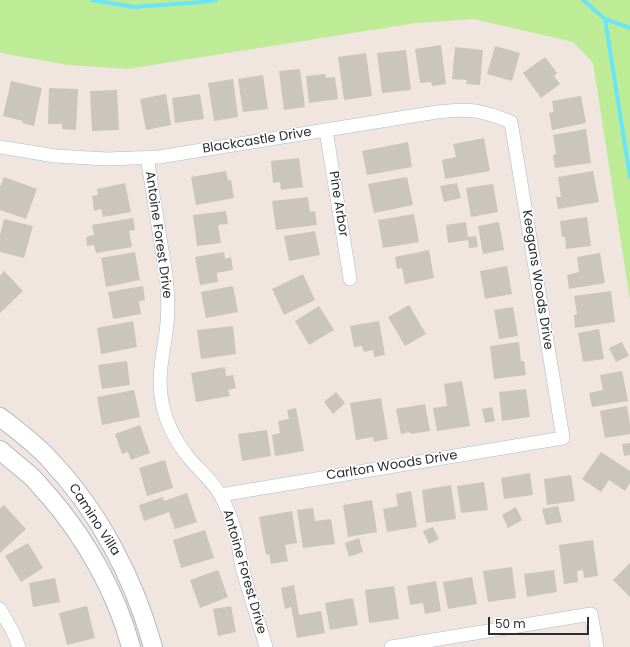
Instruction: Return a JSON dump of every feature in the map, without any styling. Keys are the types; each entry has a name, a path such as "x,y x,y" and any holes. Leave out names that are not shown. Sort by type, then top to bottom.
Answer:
{"street":[{"name":"Blackcastle Drive","path":"0,147 55,156 106,159 159,157 437,112 460,110 474,111 486,113 511,122"},
{"name":"Keegans Woods Drive","path":"511,122 563,438"},
{"name":"Pine Arbor","path":"326,130 350,279"},
{"name":"Antoine Forest Drive","path":"147,157 168,294 167,326 160,363 160,389 162,402 169,426 175,438 190,459 210,480 220,495 232,522 236,534 243,570 266,647"},
{"name":"Camino Villa","path":"0,417 28,439 51,460 81,497 107,537 129,579 146,623 153,647"},
{"name":"Carlton Woods Drive","path":"220,495 563,438"},
{"name":"Camino Villa","path":"0,450 33,478 61,510 85,545 109,588 127,630 131,647"},
{"path":"0,609 13,632 19,647"},
{"path":"391,647 591,614 597,647"}],"green space":[{"path":"0,0 630,0 630,300 593,63 573,42 474,19 416,23 127,69 68,65 0,52"}],"building":[{"path":"441,45 446,84 432,86 431,82 420,83 415,49"},
{"path":"495,46 520,53 512,81 487,74"},
{"path":"455,47 483,50 480,85 466,84 467,80 452,79"},
{"path":"406,50 411,90 382,93 377,53"},
{"path":"366,53 372,96 344,100 338,57"},
{"path":"545,57 557,73 554,76 560,84 541,98 523,73"},
{"path":"300,69 305,107 284,110 279,71"},
{"path":"325,74 326,78 335,77 338,99 309,103 306,76"},
{"path":"263,75 268,109 243,112 238,79"},
{"path":"233,79 238,117 214,121 208,83"},
{"path":"11,81 42,88 34,126 22,123 23,121 3,116"},
{"path":"49,88 78,89 76,130 62,129 62,124 48,124"},
{"path":"117,90 119,130 92,131 90,91"},
{"path":"166,94 171,125 146,130 140,99"},
{"path":"200,94 204,119 175,123 172,98"},
{"path":"581,96 586,123 552,130 549,113 554,112 552,101"},
{"path":"586,129 591,163 555,168 553,155 556,154 553,135"},
{"path":"484,138 490,171 445,179 442,160 456,157 453,144"},
{"path":"408,142 412,167 367,175 362,151"},
{"path":"299,158 303,187 281,190 280,182 273,183 271,161"},
{"path":"226,171 228,180 231,180 234,198 196,205 191,177"},
{"path":"593,171 599,202 558,209 556,197 561,197 558,177"},
{"path":"4,177 37,189 26,219 0,210 0,187"},
{"path":"407,177 413,205 374,213 368,184"},
{"path":"125,183 131,212 103,217 101,209 94,211 92,196 98,195 97,189"},
{"path":"457,183 461,198 444,202 440,186"},
{"path":"493,184 498,212 471,217 466,188"},
{"path":"308,197 310,212 315,211 317,225 276,230 272,201"},
{"path":"226,211 228,224 218,225 221,243 197,246 193,215"},
{"path":"414,214 419,242 383,248 378,220"},
{"path":"587,217 591,246 566,249 565,237 562,237 560,221"},
{"path":"133,218 135,230 129,231 132,247 96,253 94,245 87,246 86,237 94,235 92,225"},
{"path":"4,219 33,226 24,258 0,252 0,235"},
{"path":"466,222 468,237 476,236 478,247 469,248 468,240 448,243 446,225"},
{"path":"499,222 504,250 483,254 478,226"},
{"path":"315,231 320,255 289,261 284,236"},
{"path":"429,250 434,278 405,284 402,268 397,269 395,257"},
{"path":"135,252 140,280 106,287 101,258"},
{"path":"224,252 225,259 231,257 233,270 217,273 218,282 200,285 195,257"},
{"path":"600,253 605,283 569,289 567,275 579,272 577,257"},
{"path":"507,266 512,294 485,299 480,271"},
{"path":"4,271 23,291 0,313 0,276"},
{"path":"303,274 315,300 284,315 272,289"},
{"path":"143,286 145,300 139,301 141,314 113,319 108,292"},
{"path":"233,286 238,312 206,318 201,292"},
{"path":"611,291 615,322 575,328 574,315 577,314 574,296"},
{"path":"409,305 426,334 405,346 388,317"},
{"path":"319,306 334,330 309,345 295,321"},
{"path":"513,307 518,336 499,339 494,310"},
{"path":"133,321 137,347 101,354 97,328"},
{"path":"379,321 385,355 374,357 373,350 364,352 362,346 354,347 350,326"},
{"path":"233,326 236,354 201,359 197,330"},
{"path":"599,329 604,359 583,362 578,333"},
{"path":"519,342 521,361 524,361 526,375 494,379 490,346"},
{"path":"622,342 629,356 616,362 609,348"},
{"path":"127,361 130,385 102,389 98,365"},
{"path":"225,367 226,376 233,375 236,388 228,390 230,396 196,402 191,373"},
{"path":"622,371 628,401 592,407 589,393 603,390 600,375"},
{"path":"462,381 470,426 437,431 433,408 447,406 444,384"},
{"path":"526,389 530,417 502,421 499,392"},
{"path":"134,390 140,417 102,425 97,397"},
{"path":"336,392 345,403 333,414 324,402"},
{"path":"381,398 388,439 374,442 373,437 356,440 350,403"},
{"path":"425,404 430,431 401,434 396,409"},
{"path":"627,406 630,434 605,438 600,411"},
{"path":"492,407 495,421 485,423 482,409"},
{"path":"296,408 304,451 275,456 272,435 280,433 278,421 289,419 287,410"},
{"path":"140,425 150,453 131,460 128,452 122,454 115,434"},
{"path":"267,430 271,456 242,461 238,434"},
{"path":"630,443 630,455 624,456 622,444"},
{"path":"601,452 630,471 630,483 625,491 609,480 601,492 582,479"},
{"path":"165,460 173,488 147,496 139,468"},
{"path":"530,473 533,495 504,499 501,478"},
{"path":"571,475 575,501 547,505 544,479"},
{"path":"484,482 488,510 461,513 457,486"},
{"path":"451,485 456,519 426,523 422,490"},
{"path":"411,491 417,527 387,532 383,509 398,506 396,494"},
{"path":"187,493 197,522 175,529 169,512 144,521 139,505 163,497 164,501"},
{"path":"372,500 377,532 348,537 343,505"},
{"path":"4,505 26,529 0,553 0,508"},
{"path":"558,506 562,522 546,525 542,509"},
{"path":"516,507 522,520 508,528 502,515"},
{"path":"313,508 315,521 331,519 335,544 303,548 297,510"},
{"path":"292,511 297,543 285,545 288,561 271,564 269,554 266,555 259,517"},
{"path":"433,527 439,539 429,544 423,531"},
{"path":"205,530 214,558 181,568 173,540"},
{"path":"359,538 363,552 349,557 345,543"},
{"path":"593,540 598,576 584,578 583,570 577,571 578,582 564,584 559,545"},
{"path":"28,543 43,568 21,582 5,556"},
{"path":"630,563 630,597 613,580"},
{"path":"512,567 516,598 488,602 483,571"},
{"path":"218,570 228,597 200,608 190,580"},
{"path":"554,570 557,592 527,597 524,574"},
{"path":"472,577 477,604 448,609 443,582"},
{"path":"55,578 60,602 33,607 29,583"},
{"path":"436,581 441,611 425,614 423,603 410,605 407,586"},
{"path":"294,585 299,615 321,611 325,633 297,638 291,607 285,609 281,588"},
{"path":"394,586 399,619 369,623 365,590"},
{"path":"353,598 358,625 330,630 325,603"},
{"path":"87,606 95,638 67,645 59,613"},
{"path":"231,606 236,632 218,636 213,609"}],"waterway":[{"path":"92,0 134,7 216,0"},
{"path":"583,0 605,19 630,28"},
{"path":"605,19 630,177"}]}
